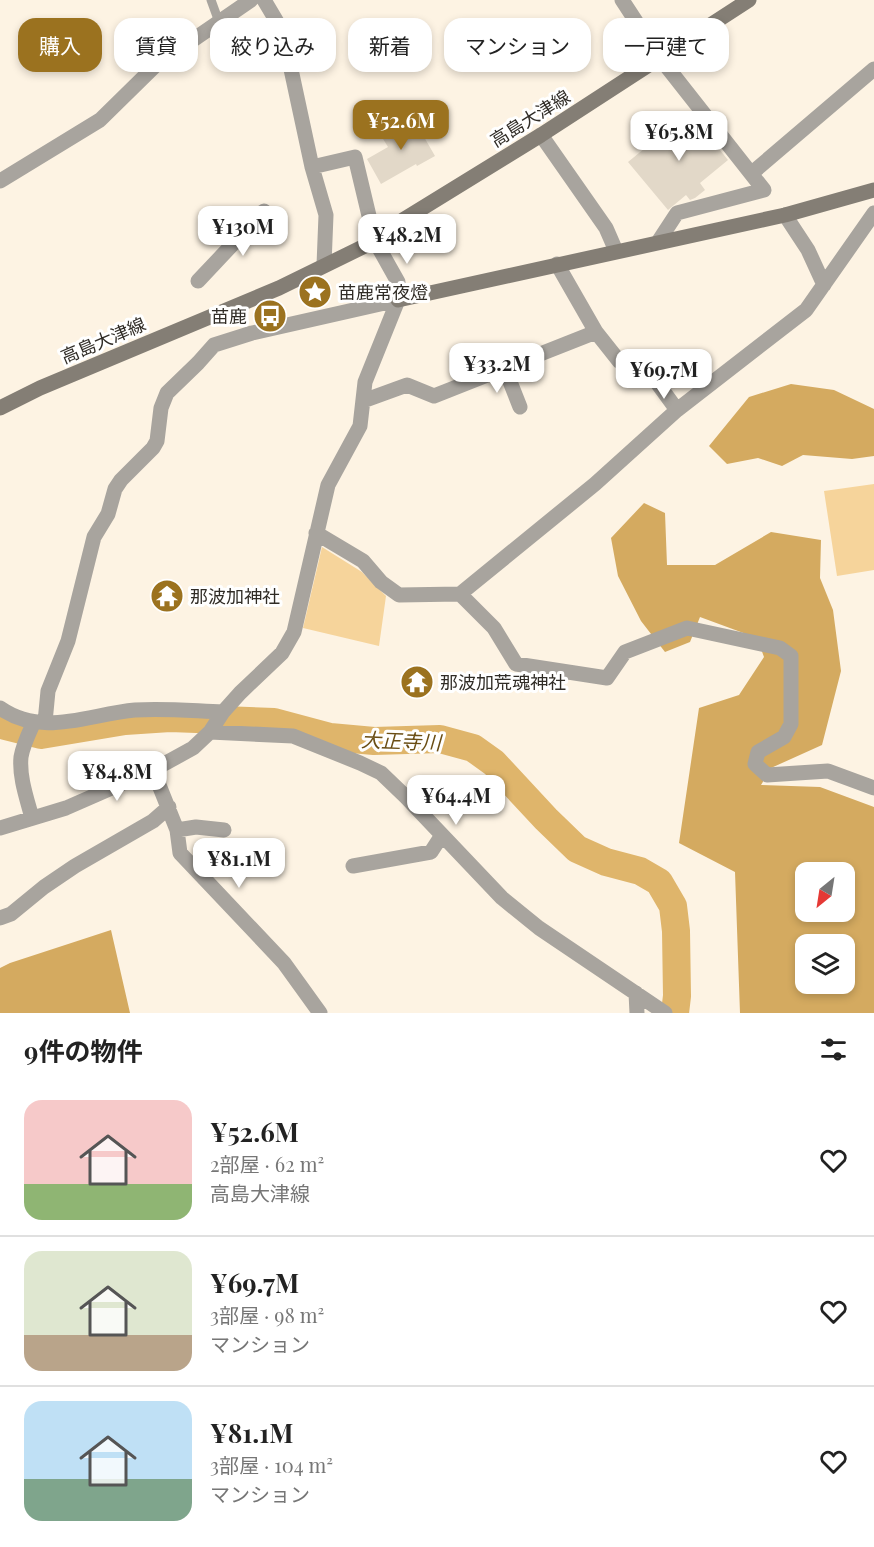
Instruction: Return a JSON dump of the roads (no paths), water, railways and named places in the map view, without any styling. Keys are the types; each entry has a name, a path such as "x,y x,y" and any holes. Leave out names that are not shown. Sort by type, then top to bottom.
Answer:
{"main road":[{"name":"高島大津線","path":"721,18 749,0"},
{"name":"高島大津線","path":"0,408 40,388 279,288 375,241 403,220 638,72"},
{"path":"398,300 785,215 874,190"}],"street":[{"path":"225,18 251,0"},
{"path":"264,0 283,32 312,167 326,215 324,265"},
{"path":"622,0 634,18"},
{"path":"1,179 100,120 155,66 210,28"},
{"path":"752,174 874,69"},
{"path":"658,242 665,228 677,213 764,190 671,72"},
{"path":"541,135 606,228 616,251"},
{"path":"0,828 66,808 106,788 153,770 193,748 240,693 282,653 294,632 328,485 360,426 365,382 398,300 398,282 375,241 355,157 312,167"},
{"path":"198,281 264,211"},
{"path":"316,533 363,561 381,582 399,595 460,594 577,499 677,410 806,310 874,213"},
{"path":"785,215 808,250 824,285"},
{"path":"557,264 596,332 619,361 650,373 677,410"},
{"path":"32,818 21,774 21,758 25,742 37,723 68,641 94,537 108,514 115,489 157,441 161,408 167,393 214,345 252,333 398,300"},
{"path":"363,401 407,384 434,396 596,332"},
{"path":"505,369 520,407"},
{"path":"460,594 494,628 516,664 607,678 625,652 687,628 780,648 791,656 791,724 784,737 758,752 755,764 767,775 828,771 874,788"},
{"path":"0,708 22,719 37,723 65,723 132,710 160,709 293,736 360,763 381,773 509,904 539,928 665,1013"},
{"path":"153,770 177,830 180,853 285,963 320,1013"},
{"path":"0,918 11,914 75,866 153,821 169,807"},
{"path":"177,830 196,827 224,830"},
{"path":"353,866 431,852 442,835"},
{"path":"636,993 637,1013"}],"lane":[{"path":"211,0 218,18"}],"waterway":[{"name":"大正寺川","path":"0,722 5,726 41,735 125,721 170,718 274,722 330,737 374,741 440,739 473,748 494,763 577,849 606,862 640,871 659,882 673,906 676,931 675,1013"}],"place":[{"name":"苗鹿常夜燈","path":"315,292"},
{"name":"苗鹿","path":"270,316"},
{"name":"那波加神社","path":"167,596"},
{"name":"那波加荒魂神社","path":"417,682"}]}
